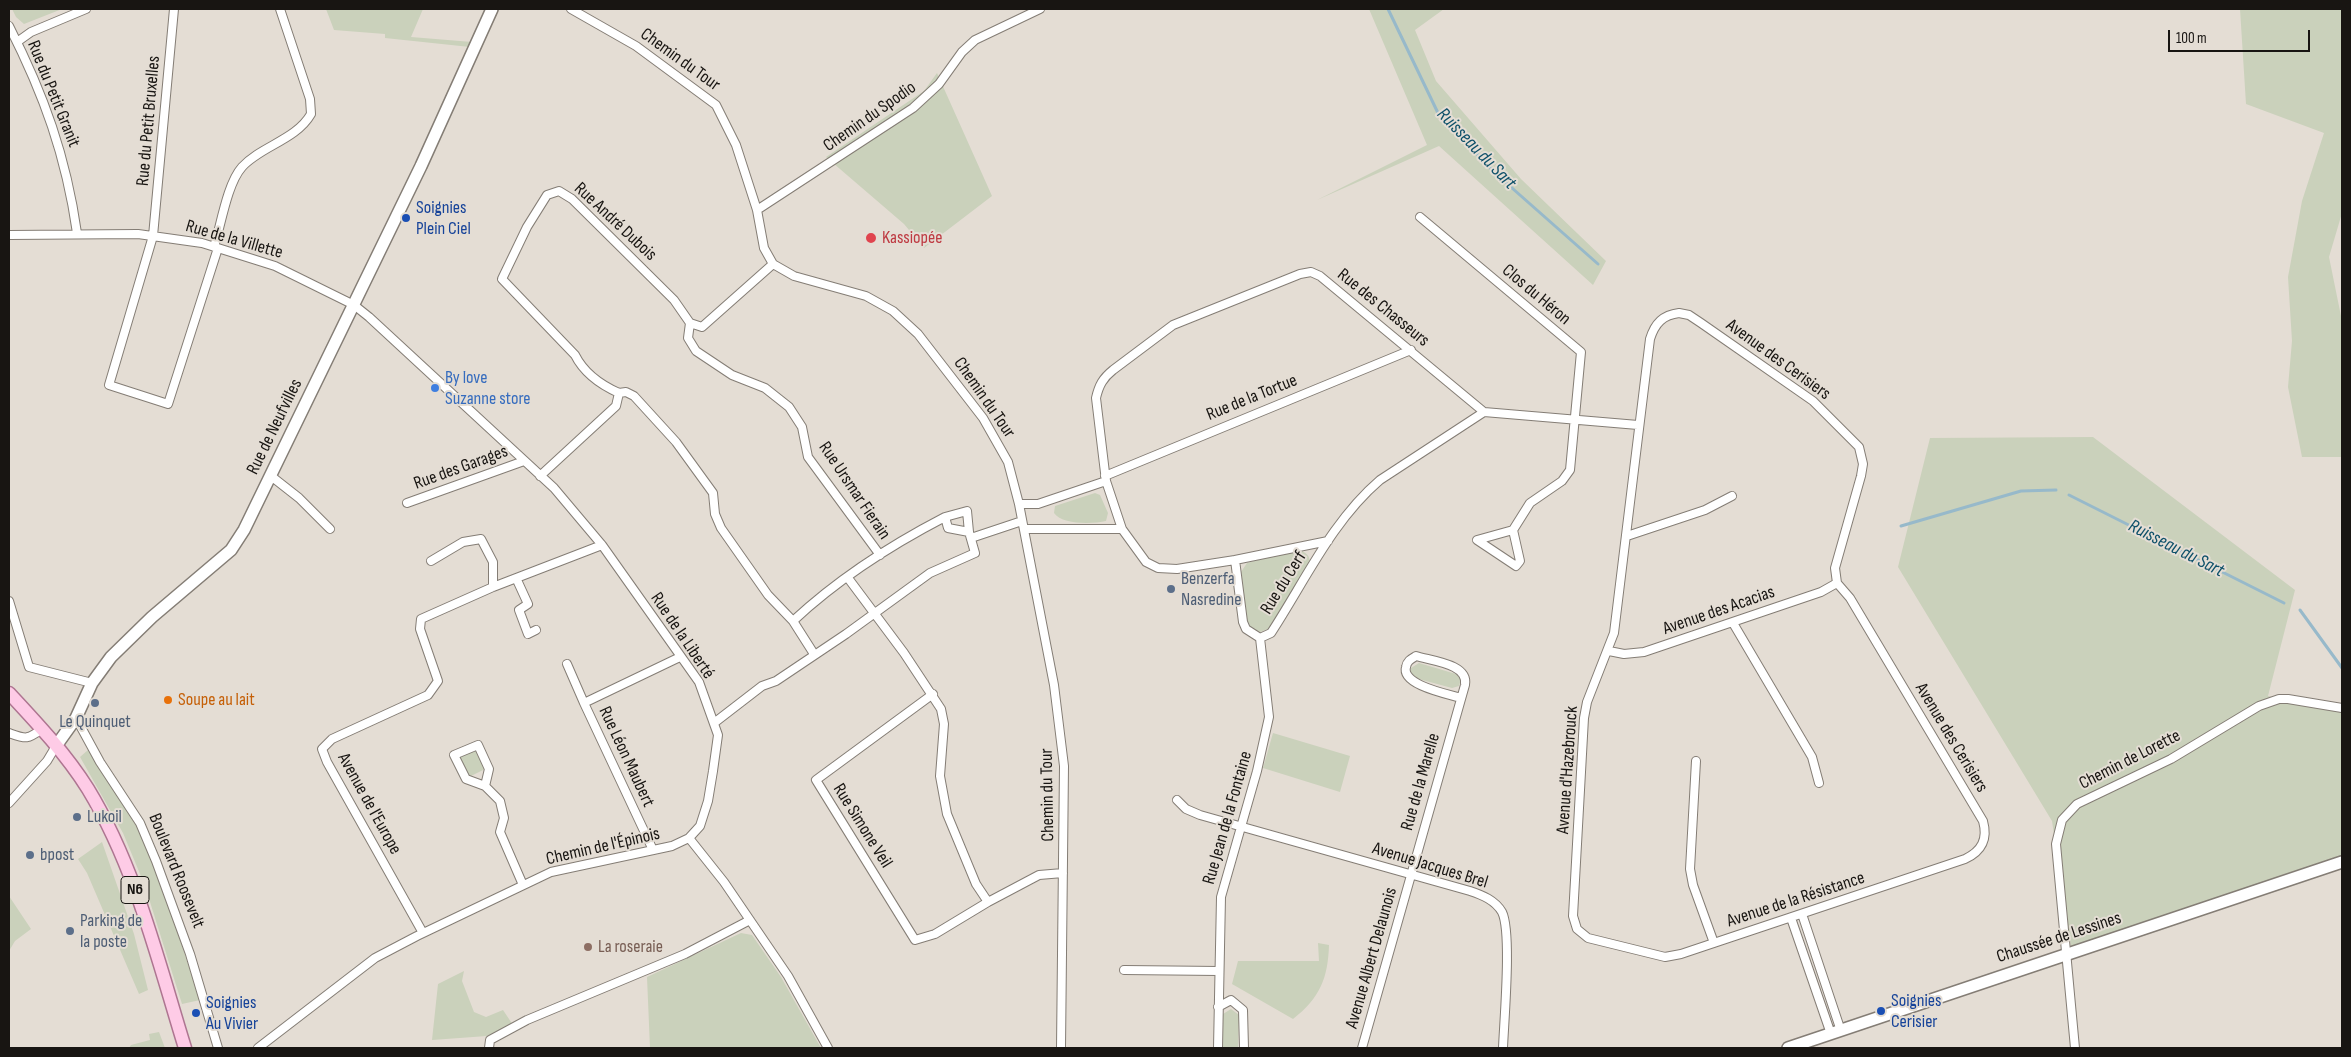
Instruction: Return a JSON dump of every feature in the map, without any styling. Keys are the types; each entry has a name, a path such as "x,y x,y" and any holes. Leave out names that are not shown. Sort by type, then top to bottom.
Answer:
{"main road":[{"name":"Rue de Neufvilles","path":"56,746 76,718 92,682 111,657 231,550 244,530 421,166 492,9"},
{"name":"N6","path":"9,692 56,746 87,788 112,832 136,892 185,1048"},
{"name":"Chaussée de Lessines","path":"1788,1048 2342,862"}],"street":[{"path":"17,42 31,32 86,9"},
{"name":"Rue du Petit Bruxelles","path":"174,9 153,236 109,385 168,404 180,374 216,247"},
{"path":"216,247 232,186 242,168 301,127 311,114 310,99 280,9"},
{"name":"Chemin du Tour","path":"571,9 636,46 716,105 736,145 757,210 764,248 773,264 794,276 866,296 893,311 918,334 960,387 996,439 1008,462 1019,504 1061,730 1064,766 1061,1048"},
{"name":"Chemin du Spodio","path":"757,210 913,108 939,84 962,52 975,40 1040,9"},
{"name":"Rue du Petit Granit","path":"9,26 38,85 58,138 66,167 77,233"},
{"name":"Rue André Dubois","path":"622,392 606,387 597,378 590,376 575,355 502,279 527,227 547,195 559,191 572,199 674,300 690,323"},
{"name":"Clos du Héron","path":"1420,217 1582,352 1575,419"},
{"name":"Rue de la Villette","path":"9,235 77,233 153,236 216,247 275,266 354,305 524,461"},
{"path":"690,323 702,327 773,264"},
{"name":"Rue des Chasseurs","path":"1105,478 1096,398 1098,387 1104,378 1173,325 1253,292 1300,274 1311,272 1320,276 1484,412"},
{"name":"Avenue des Cerisiers","path":"1638,425 1653,328 1668,314 1679,313 1695,319 1813,401 1859,447 1862,456 1861,476 1835,568 1837,584 1850,598 1984,821"},
{"name":"Rue Ursmar Fierain","path":"690,323 688,338 696,351 732,375 765,388 789,407 802,427 808,457 880,555"},
{"name":"Rue de la Tortue","path":"1019,504 1038,504 1105,478 1411,350"},
{"path":"540,476 616,406 622,392 634,396 676,442 713,493 715,514 722,528 768,596 793,621 814,654"},
{"path":"1484,412 1638,425"},
{"name":"Rue du Cerf","path":"1235,560 1243,622 1246,628 1260,638 1271,633 1328,541 1353,507 1380,480 1484,412"},
{"path":"1513,530 1520,561 1516,566 1477,540 1513,530 1530,503 1568,476 1575,419"},
{"name":"Avenue d'Hazebrouck","path":"1588,938 1577,929 1574,916 1584,718 1587,702 1609,651 1617,615 1638,425"},
{"name":"Rue de la Liberté","path":"524,461 554,488 602,546 699,682 718,735 708,801 700,826 689,838"},
{"name":"Rue des Garages","path":"407,503 524,461"},
{"path":"271,476 289,488 330,530"},
{"name":"Rue du Cerf","path":"1105,478 1122,529 1146,562 1158,568 1177,569 1235,560 1328,541"},
{"path":"1627,536 1705,510 1732,496"},
{"path":"714,722 762,686 776,681 930,573 975,553 970,535 967,511 945,517 908,536 848,578 793,621"},
{"path":"945,517 948,528 970,535 1023,525 1122,529"},
{"path":"431,561 463,542 481,539 493,562 494,587"},
{"name":"Avenue de l'Europe","path":"423,933 327,762 322,749 332,738 428,695 438,681 420,629 421,619 494,587 517,580 602,546"},
{"path":"848,578 933,694 940,709 944,724 940,776 947,814 976,884 988,902 1039,875 1063,873"},
{"path":"517,580 528,604 519,610 528,634 536,630"},
{"name":"Avenue des Acacias","path":"1609,651 1624,654 1644,652 1821,592 1837,584"},
{"path":"9,600 29,667 92,682"},
{"path":"1733,622 1812,757 1819,783"},
{"name":"Rue Jean de la Fontaine","path":"1218,1048 1221,897 1266,739 1269,717 1260,638"},
{"name":"Rue de la Marelle","path":"1411,875 1461,698 1466,678 1463,672 1416,656 1406,664 1405,672 1408,678 1415,683 1461,698"},
{"name":"Rue Léon Maubert","path":"584,703 680,657"},
{"name":"Rue Léon Maubert","path":"567,664 653,850"},
{"name":"Rue Simone Veil","path":"933,694 816,780 915,940 935,934 988,902"},
{"name":"Chemin de Lorette","path":"2075,1048 2068,954 2056,844 2058,828 2068,812 2087,799 2171,759 2259,706 2279,699 2288,699 2342,708"},
{"name":"Boulevard Roosevelt","path":"76,718 100,762 140,823 190,954 218,1048"},
{"path":"9,733 30,738 42,729"},
{"path":"485,786 488,769 478,745 454,755 466,779 485,786 500,801 504,818 500,832 523,885"},
{"name":"Rue de Neufvilles","path":"9,804 47,761 56,746"},
{"path":"1696,761 1690,869 1693,885 1714,943"},
{"name":"Avenue Jacques Brel","path":"1177,800 1186,809 1200,815 1481,895 1493,902 1501,911 1507,936 1503,1048"},
{"name":"Avenue de la Résistance","path":"1588,938 1665,957 1714,943 1976,854 1985,839 1984,821"},
{"path":"689,838 750,920 788,976 828,1048"},
{"name":"Chemin de l'Épinois","path":"258,1048 375,958 423,933 551,872 672,846 689,838"},
{"name":"Avenue Albert Delaunois","path":"1362,1048 1411,875"},
{"name":"Avenue de la Résistance","path":"1802,914 1836,1032"},
{"name":"Avenue de la Résistance","path":"1791,918 1836,1032"},
{"path":"489,1048 490,1040 527,1020 686,954 750,920"},
{"path":"1124,970 1219,971"},
{"path":"1218,1008 1231,1000 1242,1010 1244,1048"}],"green space":[{"path":"12,9 62,9 24,24 16,17"},
{"path":"326,9 423,9 411,37 472,42 470,47 385,38 385,34 334,30"},
{"path":"1369,9 1444,9 1415,30 1436,81 1521,179 1606,261 1593,285 1439,146 1317,200 1427,145"},
{"path":"2240,9 2342,9 2342,213 2329,257 2342,321 2342,457 2302,457 2288,387 2292,341 2288,277 2302,201 2324,133 2246,104"},
{"path":"937,73 992,196 924,248 904,224 826,157 924,91"},
{"path":"2093,437 2295,590 2268,696 2342,711 2342,857 2071,947 2052,821 1898,567 1930,438"},
{"path":"1095,493 1100,495 1108,513 1106,521 1094,523 1071,522 1058,517 1054,513 1055,506"},
{"path":"1296,550 1303,552 1309,557 1309,567 1268,629 1260,632 1251,629 1247,620 1241,572 1247,563"},
{"path":"1419,663 1456,674 1461,679 1459,686 1452,688 1415,678 1411,674 1411,668"},
{"path":"1273,733 1350,756 1340,792 1263,768"},
{"path":"477,749 485,769 469,777 460,757"},
{"path":"88,750 137,826 161,883 200,1000 182,1004 145,886 123,833 80,757"},
{"path":"102,842 134,934 148,990 139,994 87,873 78,859"},
{"path":"9,896 31,929 15,941 9,951"},
{"path":"741,933 752,935 781,977 821,1048 650,1048 647,977"},
{"path":"1318,943 1329,945 1327,968 1316,995 1293,1019 1232,984 1238,961 1319,961"},
{"path":"464,971 462,981 474,1012 486,1017 503,1010 513,1025 487,1036 432,1040 438,984"},
{"path":"1231,1009 1239,1015 1238,1048 1222,1048 1223,1014"},
{"path":"159,1032 165,1048 129,1048 131,1045 150,1040 149,1034"}],"waterway":[{"name":"Ruisseau du Sart","path":"1388,9 1438,113 1495,173 1598,264"},
{"name":"Ruisseau du Sart","path":"1901,526 2021,491 2056,490"},
{"name":"Ruisseau du Sart","path":"2069,495 2284,603"},
{"name":"Ruisseau du Sart","path":"2300,610 2342,668"}],"place":[{"name":"Soignies Plein Ciel","path":"406,218"},
{"name":"Kassiopée","path":"871,238"},
{"name":"By love Suzanne store","path":"435,388"},
{"name":"Benzerfa Nasredine","path":"1171,589"},
{"name":"Soupe au lait","path":"168,700"},
{"name":"Le Quinquet","path":"95,703"},
{"name":"Lukoil","path":"77,817"},
{"name":"bpost","path":"30,855"},
{"name":"Parking de la poste","path":"70,931"},
{"name":"La roseraie","path":"588,947"},
{"name":"Soignies Cerisier","path":"1881,1011"},
{"name":"Soignies Au Vivier","path":"196,1013"}]}
